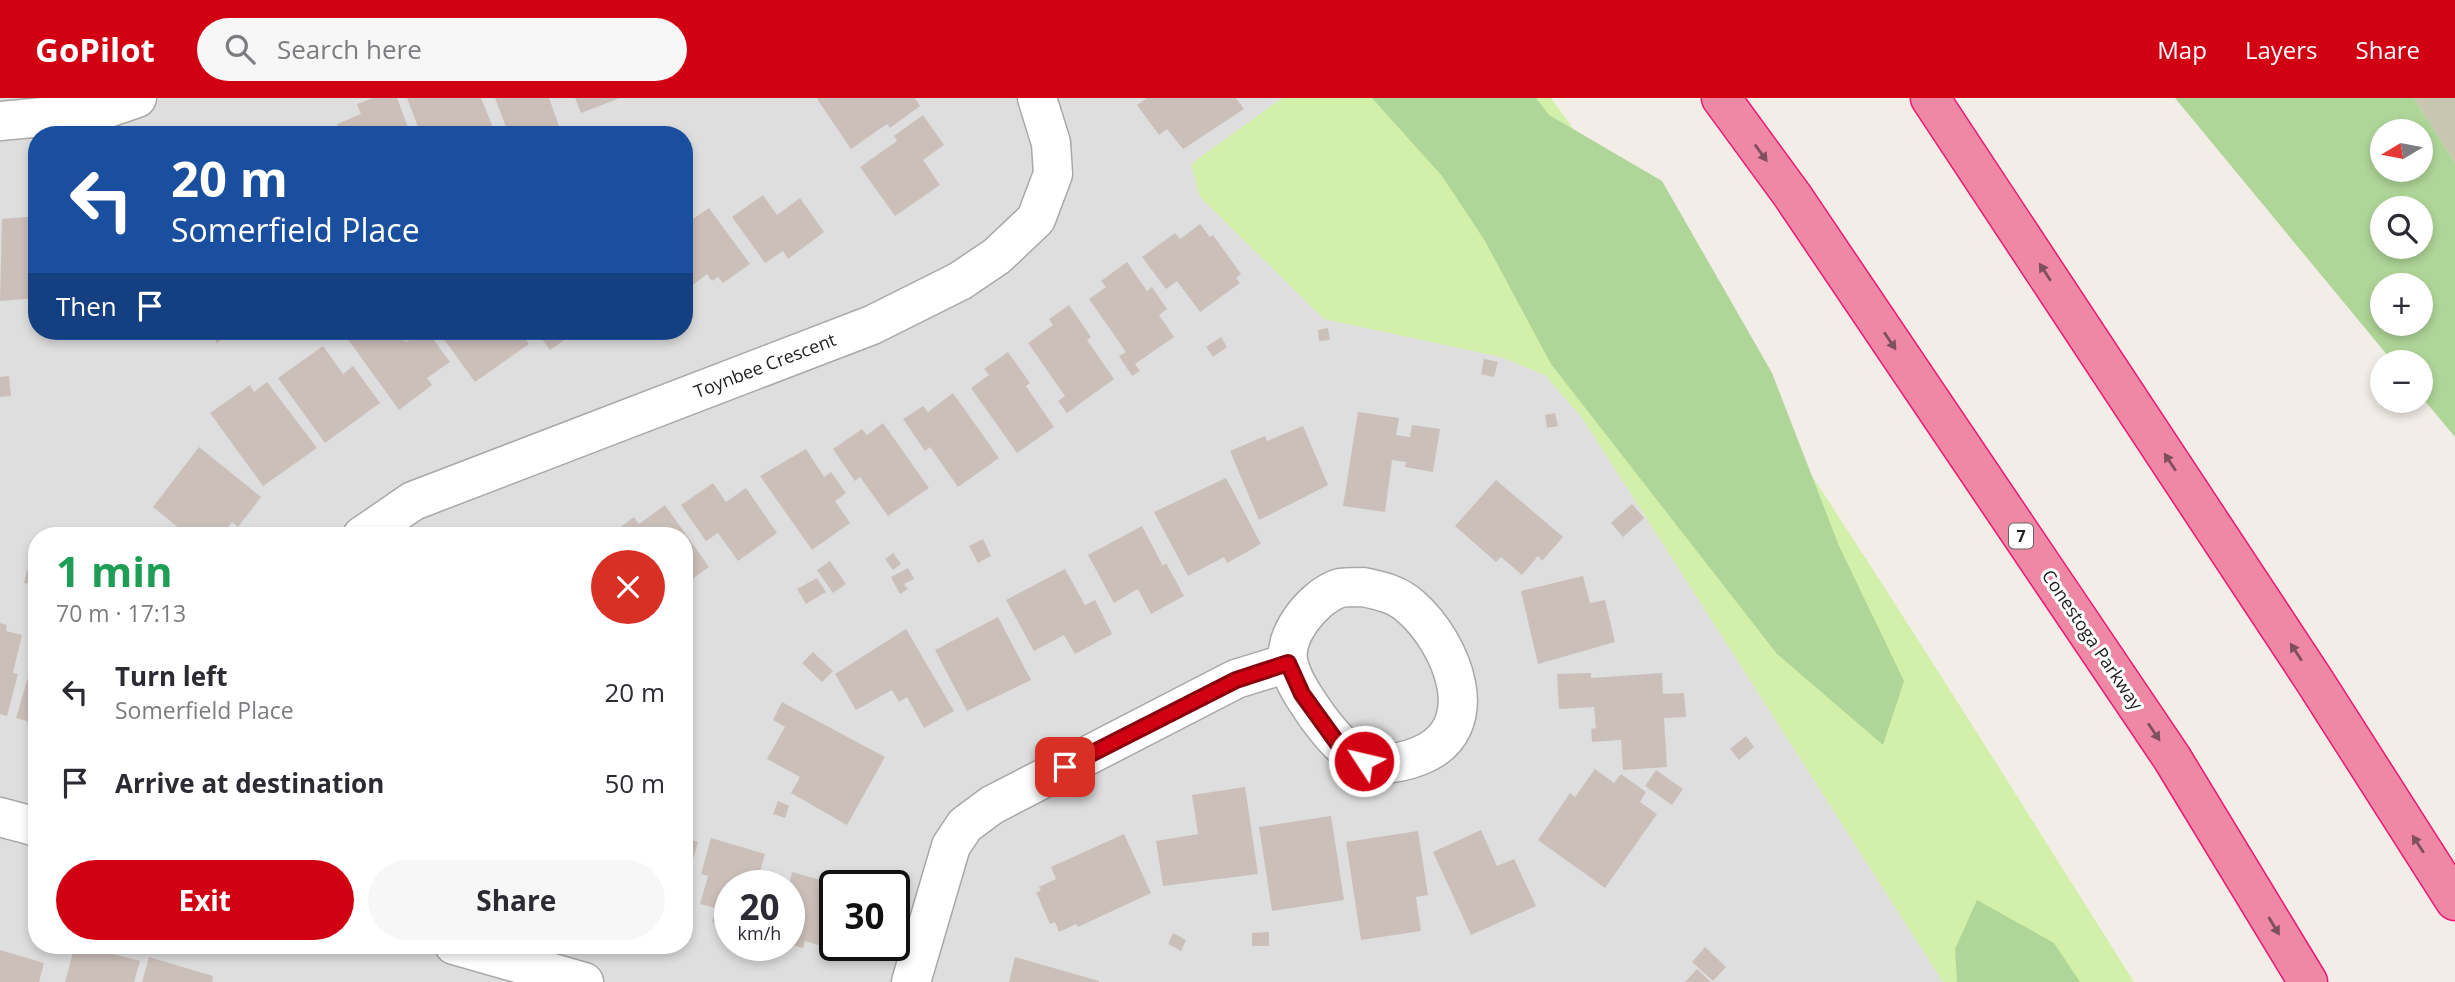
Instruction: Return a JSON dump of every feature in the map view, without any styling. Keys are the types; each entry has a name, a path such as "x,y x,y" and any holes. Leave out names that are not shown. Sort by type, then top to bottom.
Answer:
{"highway":[{"name":"Conestoga Parkway","path":"1721,98 1792,195 2172,758 2308,982"},
{"path":"1930,98 2314,680 2455,901"}],"street":[{"path":"0,121 96,112 137,98"},
{"name":"Toynbee Crescent","path":"375,527 414,501 872,325 960,281 998,256 1036,219 1053,174 1051,143 1037,98"},
{"path":"1363,587 1390,592 1412,607 1431,631 1458,682 1459,708 1452,729 1440,743 1419,756 1393,762 1364,761 1341,748 1302,694 1288,663 1293,635 1311,605 1338,589 1363,587"},
{"path":"911,982 947,859 965,825 992,805 1224,686 1288,663"},
{"path":"0,817 28,825"},
{"path":"486,954 584,982"}],"shaded area":[{"path":"0,98 1282,98 1191,164 1501,357 1545,375 1583,419 1943,982 0,982"},
{"path":"2414,98 2455,98 2455,162 2433,128 2433,119 2427,119"}],"green space":[{"path":"1282,98 1551,98 1704,314 1778,424 2134,982 1943,982 1583,419 1545,375 1501,357 1324,319 1200,197 1191,164"},
{"path":"1372,98 1536,98 1549,115 1662,181 1772,373 1839,546 1904,681 1883,745 1777,654 1551,364 1485,241 1442,176"},
{"path":"2175,98 2414,98 2427,119 2370,119 2370,182 2433,182 2433,128 2455,162 2455,437 2433,411 2433,350 2383,350 2372,336 2433,336 2433,273 2370,273 2370,334"},
{"path":"1977,900 2054,943 2080,982 1957,982 1955,949"}],"building":[{"path":"373,98 397,98 408,126 338,126 337,124 361,114 357,104"},
{"path":"407,98 481,98 492,126 418,126"},
{"path":"495,98 549,98 559,126 506,126"},
{"path":"575,98 620,98 581,113"},
{"path":"915,98 920,106 890,128 887,124 851,149 817,99"},
{"path":"1147,98 1236,98 1244,109 1183,149 1167,129 1159,135 1137,105"},
{"path":"923,115 944,145 923,160 940,185 895,216 860,167 897,141 894,136"},
{"path":"763,195 777,215 800,198 824,232 788,259 783,251 765,263 732,217"},
{"path":"709,208 750,264 723,283 718,277 712,281 707,274 693,285 693,219"},
{"path":"28,217 28,299 0,301 2,219"},
{"path":"1200,224 1210,237 1213,235 1241,274 1236,278 1240,283 1200,312 1177,281 1166,289 1142,257 1175,233 1180,239"},
{"path":"1127,262 1147,291 1152,287 1167,309 1159,315 1174,337 1135,364 1140,371 1132,376 1119,356 1126,352 1089,299 1106,287 1101,281"},
{"path":"1069,305 1091,337 1087,340 1114,379 1067,413 1058,401 1065,396 1028,343 1053,325 1049,319"},
{"path":"1328,328 1330,340 1319,341 1318,330"},
{"path":"1221,337 1227,347 1213,357 1206,347"},
{"path":"348,340 434,340 450,362 427,378 432,385 399,410"},
{"path":"445,340 526,340 529,344 475,382"},
{"path":"543,340 564,340 550,350"},
{"path":"323,346 343,374 353,366 380,403 325,443 278,378"},
{"path":"1008,352 1030,383 1026,386 1054,427 1017,453 971,388 989,375 984,369"},
{"path":"1484,359 1498,362 1494,377 1481,374"},
{"path":"9,376 11,396 0,397 0,377"},
{"path":"267,382 317,448 263,486 210,413 250,385 254,392"},
{"path":"953,393 999,458 958,487 930,447 925,451 903,419 923,406 928,412"},
{"path":"1358,412 1399,418 1396,435 1410,437 1412,425 1440,429 1433,472 1405,467 1406,462 1392,460 1385,512 1343,506"},
{"path":"1555,413 1558,426 1547,428 1545,415"},
{"path":"883,423 929,488 888,516 860,477 855,481 833,449 862,429 867,435"},
{"path":"1303,426 1328,485 1259,520 1230,451 1265,436 1267,441"},
{"path":"199,447 261,497 238,527 232,522 228,527 178,527 153,507"},
{"path":"806,449 824,477 831,472 846,493 835,501 850,523 812,550 760,476"},
{"path":"1226,478 1261,544 1227,563 1224,557 1188,576 1154,512"},
{"path":"1496,480 1563,537 1542,561 1538,556 1522,575 1501,557 1496,562 1455,526"},
{"path":"713,483 726,502 746,488 777,533 738,561 718,533 706,541 681,505"},
{"path":"1632,504 1644,518 1623,537 1611,523"},
{"path":"665,505 681,527 621,527 634,517 639,524"},
{"path":"1142,526 1163,566 1166,563 1184,596 1151,614 1138,589 1114,603 1088,555"},
{"path":"983,539 991,556 978,563 969,546"},
{"path":"693,544 709,567 693,579"},
{"path":"893,553 901,564 893,570 885,559"},
{"path":"830,561 846,584 833,593 817,570"},
{"path":"908,568 914,579 904,584 908,589 900,594 891,577"},
{"path":"1065,569 1085,605 1095,600 1112,634 1075,654 1064,635 1034,651 1006,600"},
{"path":"27,570 28,570 28,584 24,583"},
{"path":"1583,576 1590,603 1605,600 1615,642 1538,664 1521,591"},
{"path":"817,578 826,592 806,604 797,589"},
{"path":"998,617 1031,680 967,711 935,650"},
{"path":"0,623 7,625 6,631 22,635 13,673 18,674 7,716 0,714"},
{"path":"906,629 954,711 924,728 907,697 899,702 892,690 856,710 835,674"},
{"path":"813,652 833,671 822,682 802,663"},
{"path":"1591,673 1591,678 1662,673 1663,694 1684,693 1686,717 1664,718 1667,767 1623,770 1621,740 1592,742 1591,729 1596,728 1594,707 1559,709 1557,674"},
{"path":"28,677 28,721 16,718"},
{"path":"782,702 885,757 847,825 791,793 800,777 767,759 785,727 773,720"},
{"path":"1746,736 1754,747 1739,760 1730,749"},
{"path":"1595,769 1614,783 1621,774 1646,792 1640,802 1657,814 1605,888 1538,840 1570,793 1575,797"},
{"path":"1656,770 1683,789 1672,805 1645,786"},
{"path":"1245,787 1258,874 1163,886 1156,841 1198,834 1192,795"},
{"path":"778,801 789,806 785,818 773,814"},
{"path":"1331,816 1344,900 1272,911 1259,827"},
{"path":"1481,830 1497,866 1514,859 1536,906 1471,935 1433,852"},
{"path":"1418,831 1428,895 1416,897 1421,931 1361,940 1346,842"},
{"path":"1124,834 1151,893 1078,927 1076,924 1059,932 1055,922 1050,924 1036,892 1041,891 1039,887 1056,879 1051,867"},
{"path":"711,838 765,854 760,870 714,870 714,908 700,904 708,876 701,874"},
{"path":"693,841 698,842 693,859"},
{"path":"805,876 819,880 819,945 805,941"},
{"path":"1269,932 1269,946 1252,946 1252,933"},
{"path":"1173,933 1186,940 1181,951 1168,944"},
{"path":"1705,947 1726,967 1713,981 1692,962"},
{"path":"0,950 44,963 39,982 0,982"},
{"path":"73,954 113,954 140,961 134,982 65,982"},
{"path":"149,957 213,976 212,982 142,982"},
{"path":"1015,957 1099,981 1099,982 1009,982"},
{"path":"1697,969 1711,982 1685,982"}],"route":[{"path":"1065,767 1236,680 1288,663 1302,694 1341,748 1364,761"}]}
